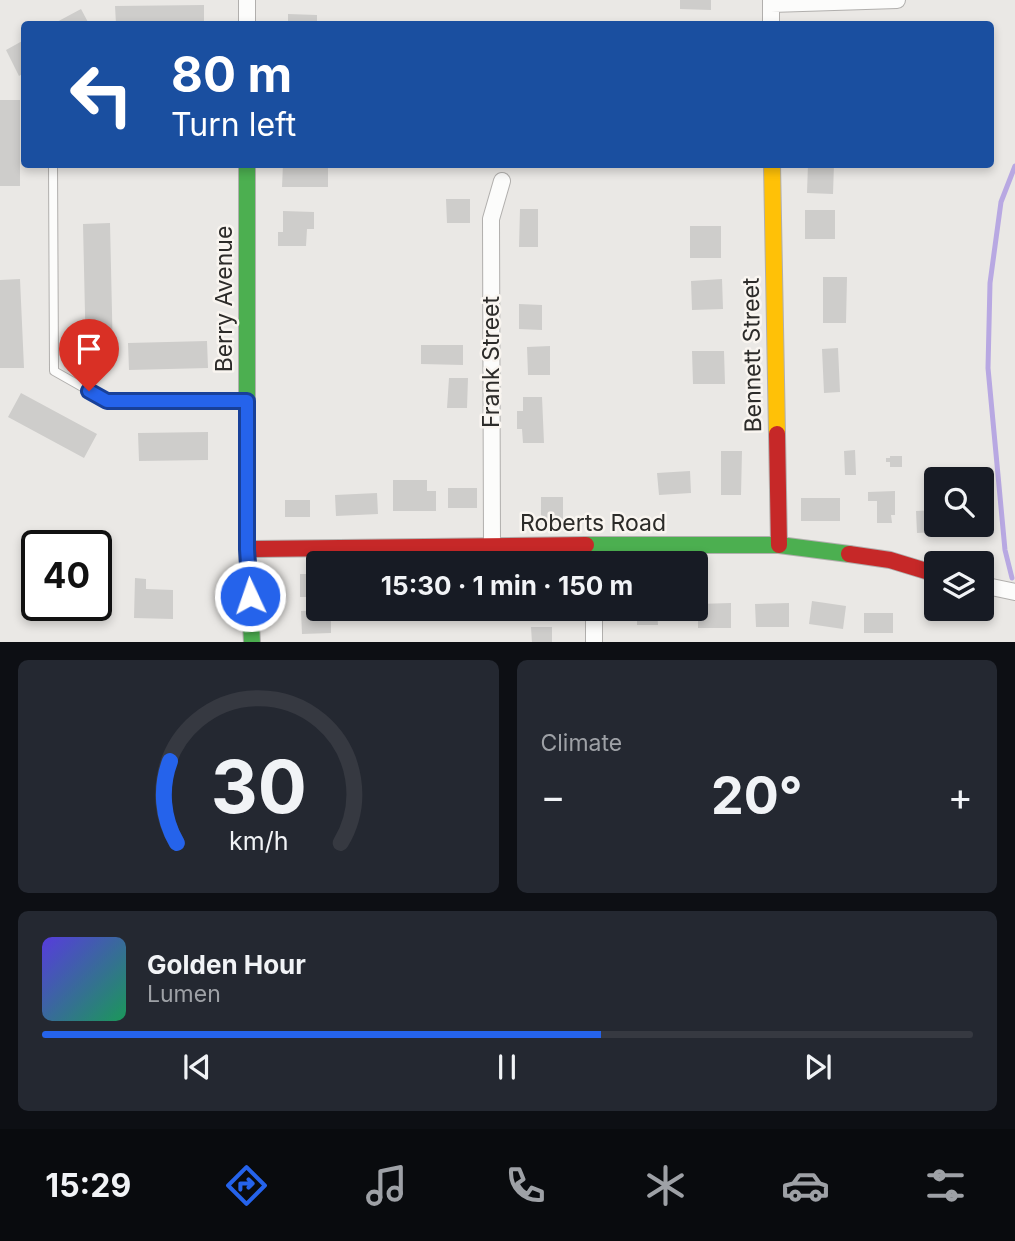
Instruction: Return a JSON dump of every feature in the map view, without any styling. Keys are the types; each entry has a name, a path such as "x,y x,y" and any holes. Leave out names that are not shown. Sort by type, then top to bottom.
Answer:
{"street":[{"path":"247,0 247,21"},
{"path":"771,21 771,2 897,0"},
{"name":"Berry Avenue","path":"247,168 247,549 252,642"},
{"name":"Bennett Street","path":"772,168 779,545"},
{"name":"Frank Street","path":"492,545 491,219 502,181"},
{"name":"Roberts Road","path":"247,549 492,545 779,545 890,560 924,570"},
{"path":"592,546 592,551"},
{"path":"994,588 1015,592"},
{"path":"594,621 594,642"}],"lane":[{"path":"53,168 54,371 107,401 247,401"}],"building":[{"path":"680,0 711,0 711,10 680,9"},
{"path":"204,5 204,21 116,21 115,6"},
{"path":"81,9 87,21 59,21"},
{"path":"288,14 317,15 317,21 288,21"},
{"path":"21,42 19,76 6,50"},
{"path":"0,100 20,100 20,186 0,186"},
{"path":"283,168 328,168 328,187 282,187"},
{"path":"808,168 834,168 833,194 807,193"},
{"path":"446,199 470,199 470,223 447,223"},
{"path":"520,209 538,209 538,247 519,247"},
{"path":"805,210 835,210 835,239 805,239"},
{"path":"283,211 314,212 314,229 307,229 306,246 278,246 278,232 283,232"},
{"path":"110,223 113,357 86,358 83,224"},
{"path":"690,226 721,226 721,258 690,258"},
{"path":"823,277 847,277 846,323 823,323"},
{"path":"20,279 24,368 0,368 0,280"},
{"path":"722,279 723,309 692,310 691,281"},
{"path":"519,304 542,305 542,330 519,329"},
{"path":"207,341 208,368 129,370 128,343"},
{"path":"421,345 463,345 463,365 421,364"},
{"path":"550,346 550,375 528,375 527,347"},
{"path":"838,348 840,392 824,393 822,349"},
{"path":"692,351 724,351 725,384 693,384"},
{"path":"449,378 468,378 467,408 447,408"},
{"path":"21,393 97,434 84,458 8,417"},
{"path":"523,397 542,397 544,443 523,443 522,429 517,429 517,411 523,411"},
{"path":"208,432 208,460 139,461 138,433"},
{"path":"855,450 856,475 845,475 844,451"},
{"path":"721,451 742,451 741,495 721,495"},
{"path":"902,456 902,467 890,467 886,458"},
{"path":"690,471 691,493 659,495 657,473"},
{"path":"393,480 427,480 427,491 436,491 436,511 393,511"},
{"path":"448,488 477,488 477,508 448,508"},
{"path":"895,491 895,515 891,515 892,523 877,523 877,501 868,501 868,492"},
{"path":"377,493 378,514 336,516 335,495"},
{"path":"541,497 563,497 563,523 541,523"},
{"path":"801,498 840,498 840,521 801,521"},
{"path":"285,500 310,500 310,517 285,517"},
{"path":"916,511 924,511 924,533 917,533"},
{"path":"300,574 306,574 306,597 300,597"},
{"path":"135,578 146,579 146,589 173,590 173,619 134,618"},
{"path":"812,601 846,606 843,629 809,624"},
{"path":"731,603 731,628 698,628 698,621 708,621 708,604"},
{"path":"789,603 789,627 756,627 755,604"},
{"path":"301,611 306,611 306,621 331,621 331,633 302,634"},
{"path":"864,613 893,613 893,633 864,633"},
{"path":"637,621 658,621 658,625 637,625"},
{"path":"531,627 552,627 552,642 532,642"}],"waterway":[{"path":"1012,578 1005,550 988,368 990,283 1001,202 1015,166"}],"traffic: fast":[{"path":"247,168 247,549 252,642"},
{"path":"586,545 779,545 849,554"}],"traffic: slow":[{"path":"772,168 777,434"}],"traffic: jam":[{"path":"777,434 779,545"},
{"path":"247,549 586,545"},
{"path":"849,554 890,560 924,570"}],"route":[{"path":"89,391 107,401 247,401 247,549 250,596"}]}
